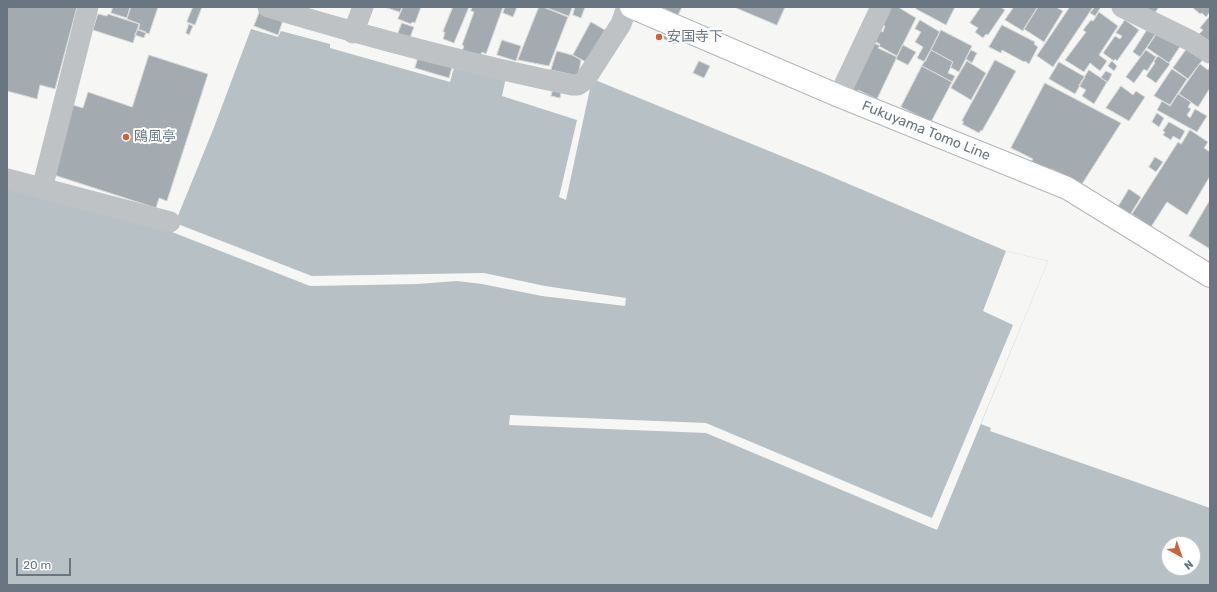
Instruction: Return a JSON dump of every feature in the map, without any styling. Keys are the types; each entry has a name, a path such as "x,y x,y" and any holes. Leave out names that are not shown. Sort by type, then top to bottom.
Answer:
{"main road":[{"name":"Fukuyama Tomo Line","path":"631,7 839,96 1066,188 1210,276"}],"street":[{"path":"42,189 88,7"},
{"path":"268,7 353,33 517,74 572,85 578,85 585,80 622,24 627,7"},
{"path":"353,33 363,7"},
{"path":"839,96 881,7"},
{"path":"1122,7 1191,41 1210,53"},
{"path":"7,179 170,222"}],"shaded area":[{"path":"251,29 278,37 281,31 330,44 330,48 450,82 455,64 506,77 502,96 577,120 559,197 566,200 591,84 595,80 823,173 1006,251 1048,261 981,424 991,428 990,431 1210,508 1210,585 7,585 7,189 175,223 213,130"}],"pier":[{"path":"175,223 312,276 484,273 545,286 626,298 625,306 542,296 482,284 457,281 418,284 310,286 172,232"},
{"path":"1006,251 1048,261 937,530 706,433 509,425 510,415 706,423 932,518 1013,325 983,311"}],"building":[{"path":"7,7 77,7 55,89 40,85 37,99 7,91"},
{"path":"113,7 130,7 127,18 111,13"},
{"path":"131,7 158,7 149,34 138,30 140,24 127,19"},
{"path":"193,7 202,7 195,25 187,22"},
{"path":"385,7 402,7 400,12"},
{"path":"403,7 421,7 415,23 412,22 411,24 398,19"},
{"path":"453,7 469,7 454,43 443,39 445,32 443,32"},
{"path":"472,7 503,7 486,54 482,52 481,56 462,51 464,46 462,45 474,12 471,11"},
{"path":"505,7 517,7 513,17 503,13"},
{"path":"539,7 543,7 568,17 549,66 518,60"},
{"path":"545,7 570,7 572,8 569,16"},
{"path":"575,7 585,7 581,18 573,15"},
{"path":"662,7 682,7 678,15"},
{"path":"734,7 785,7 777,25"},
{"path":"888,7 898,7 916,18 897,56 879,46 880,44 872,40 877,29 883,32 885,26 883,25"},
{"path":"917,7 955,7 946,25 916,9"},
{"path":"981,7 1000,7 1005,10 988,35 986,34 983,38 975,32 978,28 970,23"},
{"path":"1014,7 1038,7 1023,31 1005,20"},
{"path":"1038,7 1056,7 1063,11 1044,42 1024,29"},
{"path":"1070,7 1093,7 1053,67 1037,56"},
{"path":"1095,7 1101,7 1095,16 1090,13"},
{"path":"1144,7 1159,7 1154,14"},
{"path":"1210,7 1210,12 1206,17 1202,13 1200,14 1193,8"},
{"path":"260,11 284,17 278,35 254,26"},
{"path":"1099,12 1118,26 1099,55 1107,61 1100,71 1090,63 1084,72 1065,60 1086,32 1083,30 1091,20 1093,21"},
{"path":"98,14 107,16 108,14 139,24 133,43 93,30"},
{"path":"1210,16 1210,42 1199,34 1203,30 1200,28"},
{"path":"920,20 940,32 925,62 917,58 923,47 915,42 921,32 915,29"},
{"path":"1125,20 1139,30 1117,61 1115,59 1114,61 1103,53 1115,36 1120,39 1122,36 1116,33"},
{"path":"591,22 605,30 586,62 573,55"},
{"path":"402,23 414,27 409,40 397,36"},
{"path":"189,24 193,26 189,35 186,33"},
{"path":"1002,25 1035,42 1034,44 1038,47 1029,64 1002,50 1001,53 989,47"},
{"path":"1149,27 1157,32 1140,57 1133,52"},
{"path":"138,29 146,32 144,38 135,35"},
{"path":"941,30 972,46 959,72 950,67 953,62 931,50"},
{"path":"1158,32 1181,45 1169,63 1147,48"},
{"path":"660,34 676,40 674,44 658,36"},
{"path":"502,40 521,46 516,61 497,55"},
{"path":"870,41 880,46 878,48 897,57 877,99 858,90 857,92 848,88"},
{"path":"903,45 916,52 908,65 896,59"},
{"path":"1188,47 1204,58 1188,79 1173,68"},
{"path":"931,50 953,62 948,73 955,76 952,82 922,66"},
{"path":"971,50 977,53 972,63 966,59"},
{"path":"1146,50 1156,57 1147,71 1144,69 1134,83 1126,77"},
{"path":"557,51 572,55 581,60 578,76 551,70"},
{"name":"鴎風亭","path":"149,55 208,74 167,201 159,198 156,208 54,175 73,105 83,108 88,92 132,107"},
{"path":"419,55 453,64 449,78 415,68"},
{"path":"1158,56 1170,64 1156,83 1146,76"},
{"path":"995,60 1016,71 982,131 981,130 979,133 962,124 964,122 962,121"},
{"path":"699,61 710,66 704,78 693,73"},
{"path":"967,61 986,73 971,100 951,88"},
{"path":"1112,61 1117,66 1114,71 1108,66"},
{"path":"1059,62 1085,77 1075,94 1049,79"},
{"path":"1200,64 1208,70 1210,67 1210,88 1198,107 1179,94"},
{"path":"922,66 952,82 931,122 901,107"},
{"path":"1172,69 1187,79 1170,105 1154,96"},
{"path":"1089,70 1107,82 1094,104 1082,96 1086,90 1079,86"},
{"path":"1106,71 1112,74 1108,82 1101,78"},
{"path":"1045,83 1121,123 1082,184 1052,169 1051,171 1031,162 1033,159 1011,148"},
{"path":"1121,86 1133,95 1136,91 1145,97 1129,121 1106,108"},
{"path":"553,90 561,92 560,98 551,96"},
{"path":"1178,94 1191,102 1188,107 1191,109 1187,115 1190,118 1195,109 1207,116 1197,132 1157,110 1162,101 1170,106"},
{"path":"1157,113 1164,118 1159,127 1152,122"},
{"path":"1169,122 1185,131 1180,140 1173,136 1171,140 1163,135 1165,132 1163,131"},
{"path":"1190,130 1208,142 1204,148 1210,152 1210,176 1187,215 1167,202 1151,227 1132,214 1178,142 1181,144"},
{"path":"1155,157 1163,162 1156,172 1149,167"},
{"path":"1129,189 1141,197 1130,215 1118,207"},
{"path":"1210,200 1210,249 1189,236"}],"place":[{"name":"安国寺下","path":"659,37"},
{"name":"鴎風亭","path":"126,137"}]}
